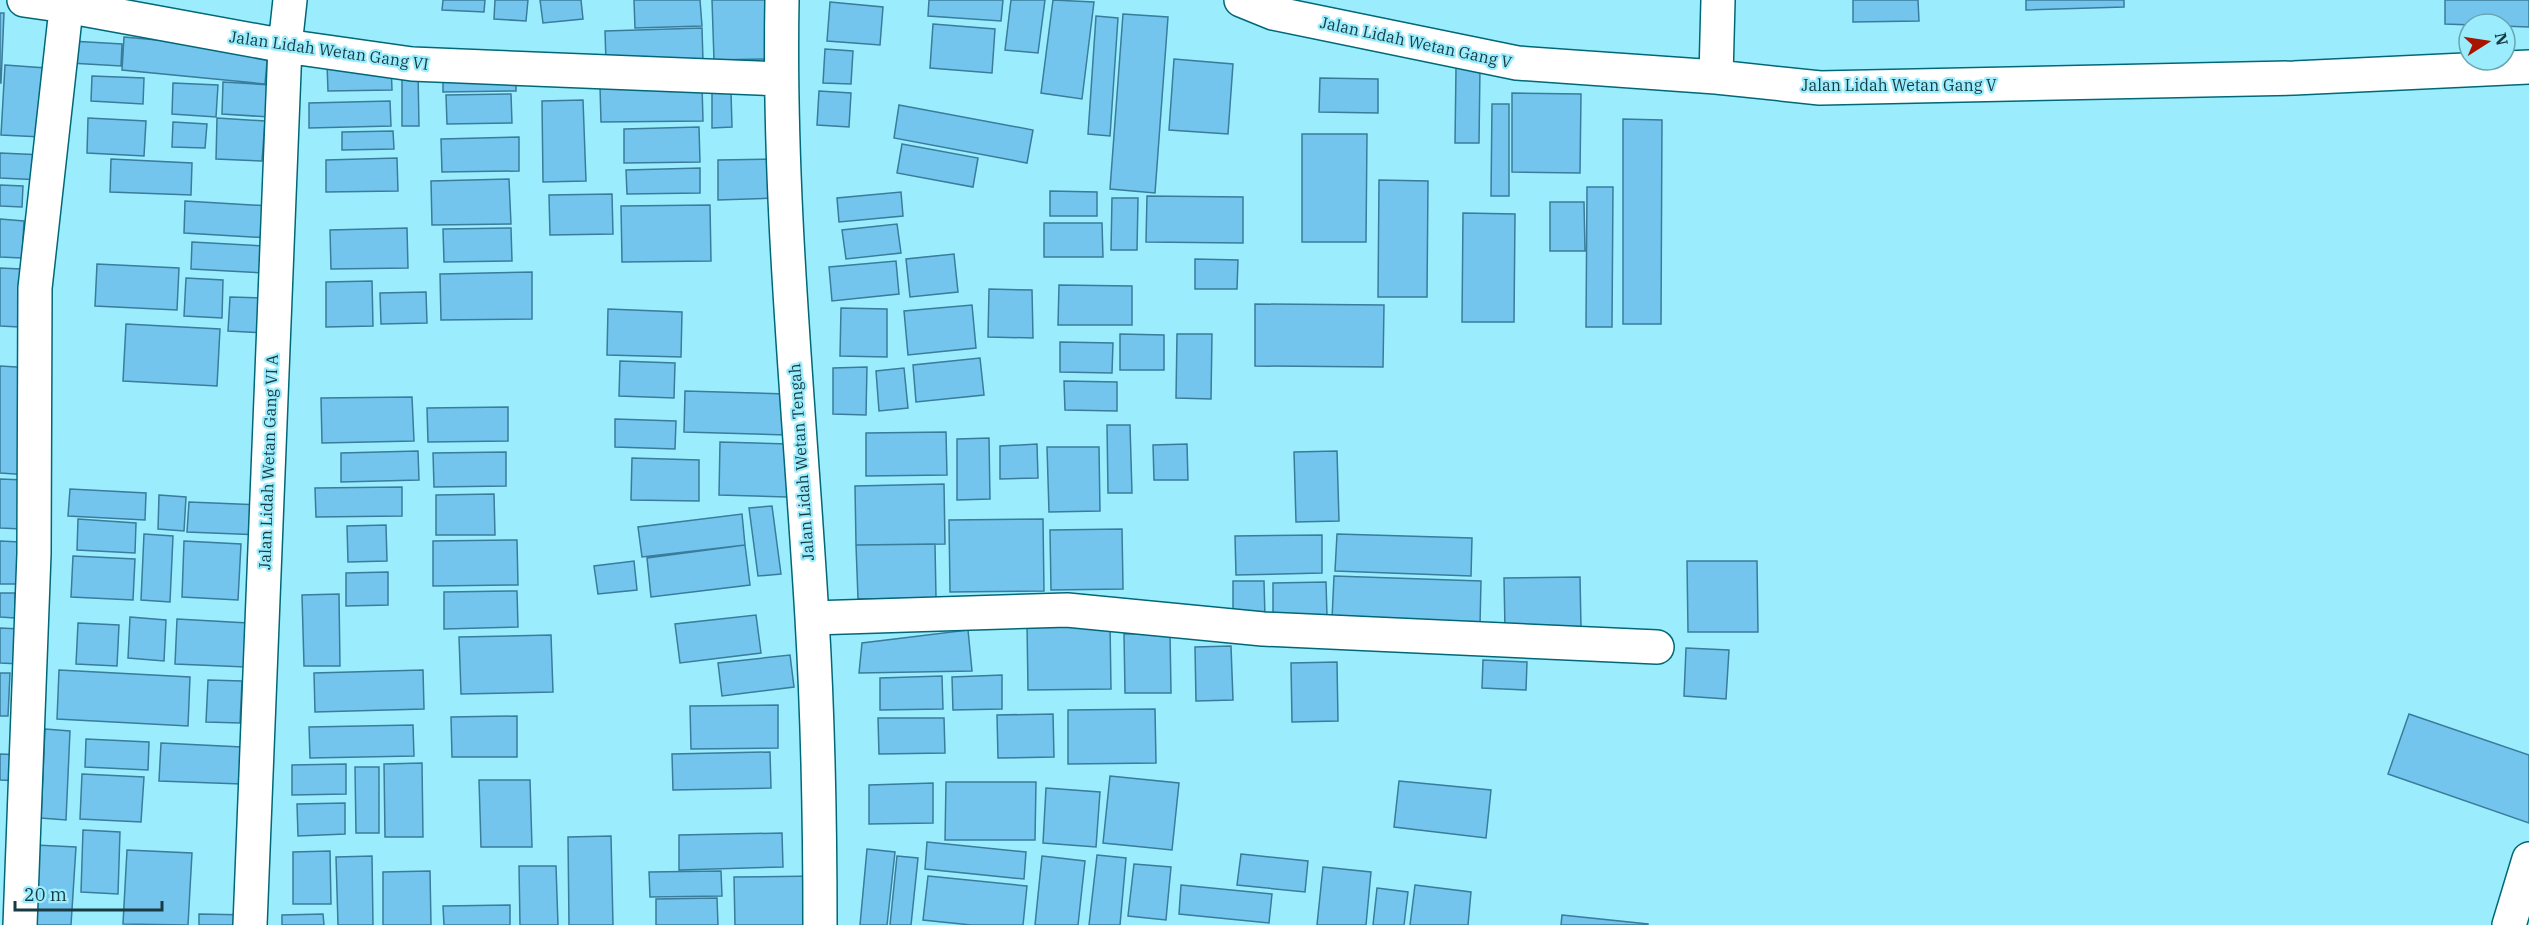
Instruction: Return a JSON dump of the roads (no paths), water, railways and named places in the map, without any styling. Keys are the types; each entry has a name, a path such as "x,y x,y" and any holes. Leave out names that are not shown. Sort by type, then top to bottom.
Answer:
{"street":[{"name":"Jalan Lidah Wetan Gang VI","path":"24,0 67,3 285,46 412,64 780,79"},
{"name":"Jalan Lidah Wetan Gang VI A","path":"250,925 285,46 290,0"},
{"name":"Jalan Lidah Wetan Tengah","path":"782,0 780,79 792,336 812,618 819,772 820,925"},
{"name":"Jalan Lidah Wetan Gang V","path":"1241,0 1273,13 1517,63 1832,88 2294,78 2529,67"},
{"path":"1716,77 1718,0"},
{"path":"20,925 34,554 35,288 67,3"},
{"path":"812,618 1067,610 1263,629 1657,647"},
{"path":"2509,925 2529,859"}]}
